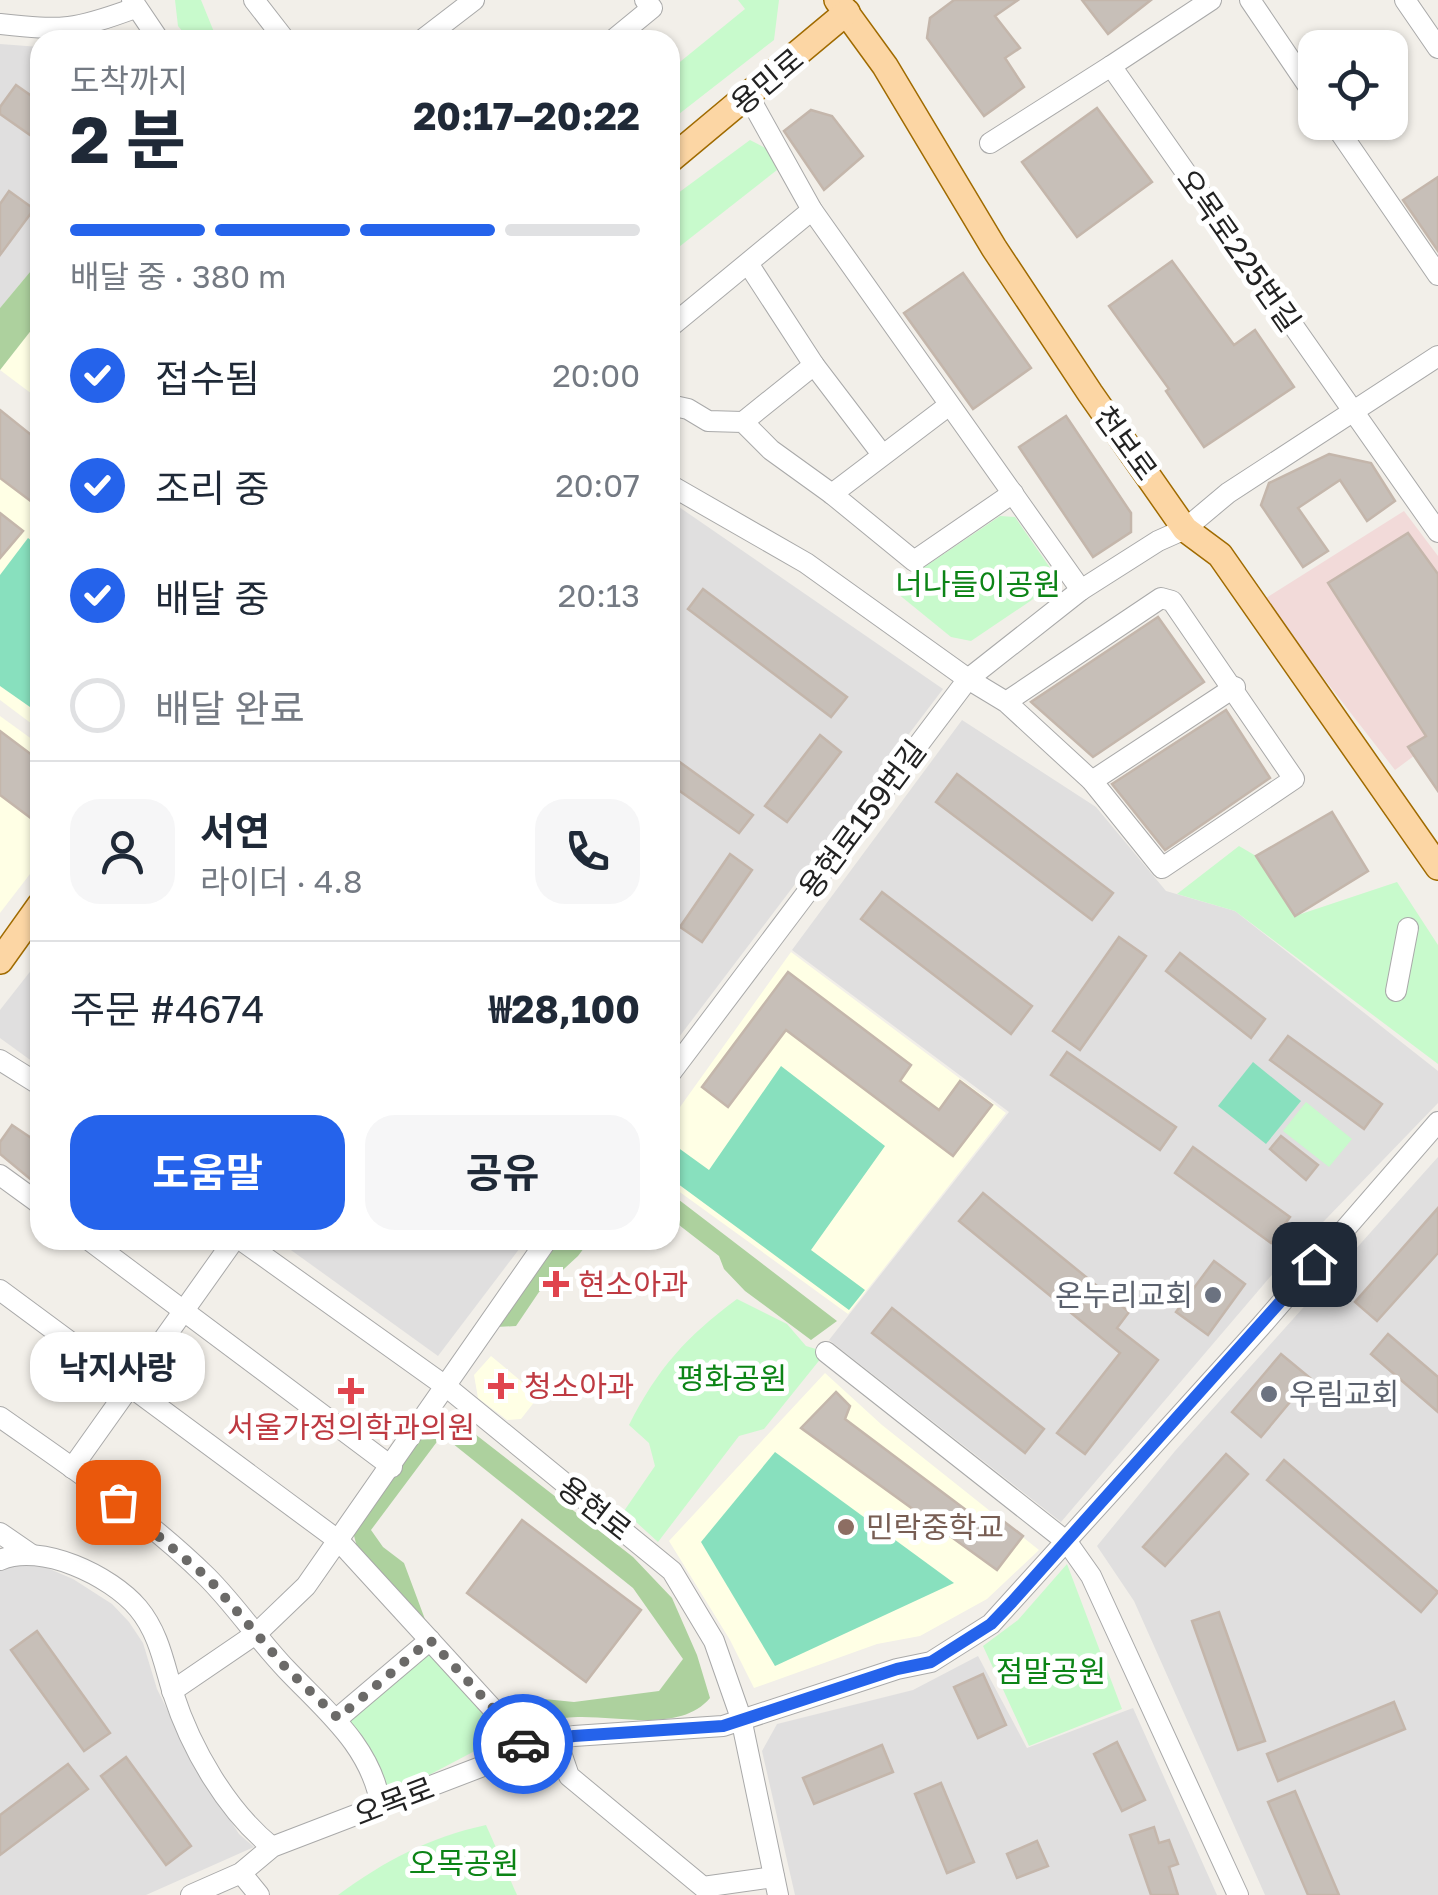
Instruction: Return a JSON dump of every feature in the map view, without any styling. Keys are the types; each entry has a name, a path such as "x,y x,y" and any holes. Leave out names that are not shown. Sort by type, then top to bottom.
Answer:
{"main road":[{"name":"용민로","path":"680,152 749,97 849,4"},
{"name":"천보로","path":"849,4 994,248 1185,529 1220,555 1438,866"},
{"path":"0,961 30,919"}],"street":[{"path":"435,30 474,0"},
{"path":"626,30 652,8 645,0"},
{"path":"990,142 1211,0"},
{"path":"1250,0 1298,71"},
{"path":"1405,0 1438,48"},
{"path":"264,3 279,30"},
{"path":"0,24 54,30 81,28 134,4 153,30"},
{"name":"오목로225번길","path":"1111,66 1438,532"},
{"path":"749,97 812,210 1081,590"},
{"path":"1345,140 1438,276"},
{"path":"680,319 812,210"},
{"path":"750,265 814,365 880,454"},
{"name":"용현로159번길","path":"680,1061 968,680 1081,590 1158,541 1185,529 1228,492 1438,356"},
{"path":"680,407 708,421 743,422 814,365"},
{"path":"832,494 948,406"},
{"path":"743,422 771,450 914,561 1013,493"},
{"path":"680,491 806,563 968,680 1006,702 1092,782 1162,868 1294,778 1172,601 1161,598 1006,702"},
{"path":"1092,782 1234,688"},
{"path":"1396,992 1408,928"},
{"path":"0,1060 30,1079"},
{"name":"오목로","path":"191,1895 240,1873 272,1848 504,1758 516,1745 574,1736 705,1728 931,1662 991,1624 1438,1122"},
{"path":"0,1175 30,1197"},
{"path":"103,1250 392,1467"},
{"path":"72,1468 231,1250"},
{"name":"용현로","path":"252,1250 448,1388 672,1571 714,1641 741,1718 776,1886"},
{"path":"172,1691 258,1633 306,1586 448,1388 540,1250"},
{"path":"0,1290 339,1541 514,1731 516,1745"},
{"path":"826,1352 1067,1542 1091,1576 1238,1895"},
{"path":"0,1417 169,1542 258,1633 286,1668 338,1718 378,1786 381,1807"},
{"path":"0,1534 34,1556"},
{"path":"0,1560 12,1555 34,1556 86,1569 138,1608 163,1652 172,1691 212,1774 249,1829 272,1848"},
{"path":"338,1718 430,1640"},
{"path":"556,1741 569,1776 577,1784 703,1887 776,1886"},
{"path":"240,1873 259,1895"}],"shaded area":[{"path":"0,44 30,46 30,272 0,308"},
{"path":"30,331 30,392 0,370"},
{"path":"0,410 30,434 30,722 0,700"},
{"path":"680,508 943,689 680,1036"},
{"path":"1404,511 1438,556 1438,738 1395,770 1263,600"},
{"path":"0,716 30,738 30,874 0,913"},
{"path":"962,720 1096,807 1166,891 1235,911 1438,1071 1438,1103 1270,1277 1061,1522 829,1340 1009,1112 792,950"},
{"path":"791,952 1006,1113 848,1314 680,1192 680,1107"},
{"path":"30,972 30,1060 0,1038 0,1010"},
{"path":"1438,1157 1438,1895 1265,1895 1134,1601 1097,1546 1175,1451"},
{"path":"291,1250 518,1250 438,1356"},
{"name":"청소아과","path":"491,1356 539,1396 521,1419 507,1420 478,1398 474,1375"},
{"name":"민락중학교","path":"825,1373 882,1425 1039,1550 987,1599 920,1636 877,1644 754,1688 730,1640 669,1541"},
{"path":"11,1564 45,1567 73,1579 112,1604 129,1622 143,1643 157,1689 194,1764 239,1834 254,1847 146,1895 0,1895 0,1570"},
{"path":"978,1656 1027,1748 1133,1708 1217,1895 795,1895 762,1751 777,1724 913,1690"}],"green space":[{"path":"175,0 201,0 213,30 181,30"},
{"path":"738,0 779,0 774,40 680,113 680,62 745,9"},
{"path":"750,140 769,150 777,170 680,246 680,192"},
{"path":"30,272 30,332 0,370 0,308"},
{"name":"너나들이공원","path":"1000,516 1015,517 1053,572 1051,587 971,641 951,637 892,589"},
{"path":"30,540 30,707 0,686 0,575"},
{"path":"1239,846 1256,856 1295,916 1397,882 1438,945 1438,1064 1235,911 1177,894"},
{"path":"1253,1062 1301,1101 1266,1144 1218,1106"},
{"path":"781,1066 885,1146 811,1250 865,1290 849,1310 680,1185 680,1149 709,1170"},
{"path":"1306,1102 1352,1139 1329,1167 1283,1131"},
{"path":"680,1201 837,1321 811,1340 745,1291 724,1269 719,1256 680,1226"},
{"path":"547,1250 582,1250 539,1292 516,1326 496,1327"},
{"name":"평화공원","path":"737,1299 787,1324 806,1346 826,1352 764,1429 739,1436 658,1542 624,1511 655,1466 649,1443 629,1425 675,1355"},
{"path":"448,1413 633,1557 672,1598 697,1655 710,1698 696,1710 680,1716 642,1720 565,1718 527,1729 534,1698 574,1702 659,1691 683,1659 633,1588 442,1435 371,1530 383,1547 404,1563 426,1622 358,1551 352,1528 433,1418"},
{"path":"775,1452 954,1583 775,1666 701,1542"},
{"name":"점말공원","path":"1067,1564 1122,1709 1029,1746 983,1646 1018,1620"},
{"path":"428,1651 493,1726 490,1743 389,1796 349,1721"},
{"name":"오목공원","path":"486,1825 517,1895 338,1895 408,1852"}],"building":[{"path":"954,0 1018,0 995,16 1020,48 1005,58 1024,87 984,116 927,38 930,18"},
{"path":"1082,0 1151,0 1108,34"},
{"path":"16,85 30,95 30,135 0,114 0,107"},
{"path":"1097,108 1152,182 1077,237 1022,162"},
{"path":"811,110 832,116 863,156 824,190 784,131"},
{"path":"1438,177 1438,251 1403,200"},
{"path":"9,191 30,206 30,214 0,255 0,204"},
{"path":"1172,261 1234,345 1255,330 1294,387 1204,447 1166,391 1169,389 1109,306"},
{"path":"963,273 1031,368 973,409 904,313"},
{"path":"0,410 30,434 30,500 0,478"},
{"path":"1066,416 1131,513 1131,532 1093,557 1019,447"},
{"path":"1329,454 1371,463 1395,501 1367,521 1340,480 1298,508 1328,551 1303,567 1261,505 1269,483"},
{"path":"0,513 23,531 0,558"},
{"path":"1408,533 1438,574 1438,791 1408,747 1426,736 1328,583"},
{"path":"703,589 847,697 831,717 688,609"},
{"path":"1158,617 1204,682 1093,757 1031,702"},
{"path":"1226,710 1270,778 1165,850 1112,784"},
{"path":"0,731 30,754 30,818 0,795"},
{"path":"820,735 841,752 787,822 765,806"},
{"path":"680,762 753,815 739,833 680,791"},
{"path":"957,774 1113,893 1092,920 936,802"},
{"path":"1332,812 1368,871 1295,916 1256,856"},
{"path":"730,854 752,870 702,942 680,927"},
{"path":"882,892 1032,1006 1011,1034 861,919"},
{"path":"1119,937 1146,956 1080,1050 1053,1031"},
{"path":"1180,953 1265,1019 1251,1038 1166,971"},
{"path":"788,972 911,1065 900,1081 939,1110 960,1081 992,1105 953,1156 786,1030 728,1107 702,1087"},
{"path":"1288,1036 1382,1104 1364,1129 1270,1060"},
{"path":"1067,1052 1176,1127 1160,1150 1051,1075"},
{"path":"12,1125 30,1137 30,1179 0,1154 0,1142"},
{"path":"1281,1136 1318,1165 1306,1180 1270,1149"},
{"path":"1193,1147 1290,1217 1271,1243 1175,1173"},
{"path":"983,1193 1129,1312 1117,1328 1158,1360 1085,1454 1057,1433 1120,1353 959,1221"},
{"path":"1438,1208 1438,1253 1377,1321 1355,1302"},
{"path":"1214,1261 1245,1284 1208,1335 1176,1312"},
{"path":"892,1308 1044,1429 1025,1453 872,1333"},
{"path":"1388,1334 1438,1377 1438,1412 1371,1354"},
{"path":"1281,1354 1310,1378 1261,1437 1232,1412"},
{"path":"836,1392 850,1406 845,1419 990,1528 998,1517 1023,1536 997,1570 801,1428"},
{"path":"1226,1454 1248,1474 1165,1566 1143,1547"},
{"path":"1284,1460 1438,1592 1421,1612 1267,1480"},
{"path":"522,1520 641,1610 586,1682 467,1593"},
{"path":"1219,1612 1265,1741 1238,1750 1192,1621"},
{"path":"37,1631 110,1733 84,1751 11,1650"},
{"path":"983,1674 1006,1725 978,1738 954,1687"},
{"path":"1394,1702 1405,1729 1278,1781 1267,1754"},
{"path":"1117,1742 1145,1800 1122,1811 1094,1754"},
{"path":"882,1745 893,1772 814,1804 803,1778"},
{"path":"126,1757 191,1846 166,1865 101,1776"},
{"path":"68,1764 88,1789 0,1855 0,1815"},
{"path":"941,1783 974,1862 947,1873 915,1794"},
{"path":"1295,1791 1339,1895 1308,1895 1268,1802"},
{"path":"1154,1827 1159,1843 1169,1840 1178,1864 1169,1867 1178,1895 1151,1895 1130,1835"},
{"path":"1037,1841 1048,1866 1017,1878 1007,1854"}],"way so far":[{"path":"118,1502 209,1579 286,1668 338,1718 430,1640 514,1731 516,1745 523,1744"}],"place":[{"name":"현소아과","path":"556,1284"},
{"name":"온누리교회","path":"1213,1295"},
{"name":"청소아과","path":"501,1386"},
{"name":"서울가정의학과의원","path":"351,1391"},
{"name":"우림교회","path":"1269,1394"},
{"name":"낙지사랑","path":"118,1502"},
{"name":"민락중학교","path":"846,1527"}],"route":[{"path":"523,1744 574,1736 723,1726 897,1669 931,1662 991,1624 1314,1264"}]}
